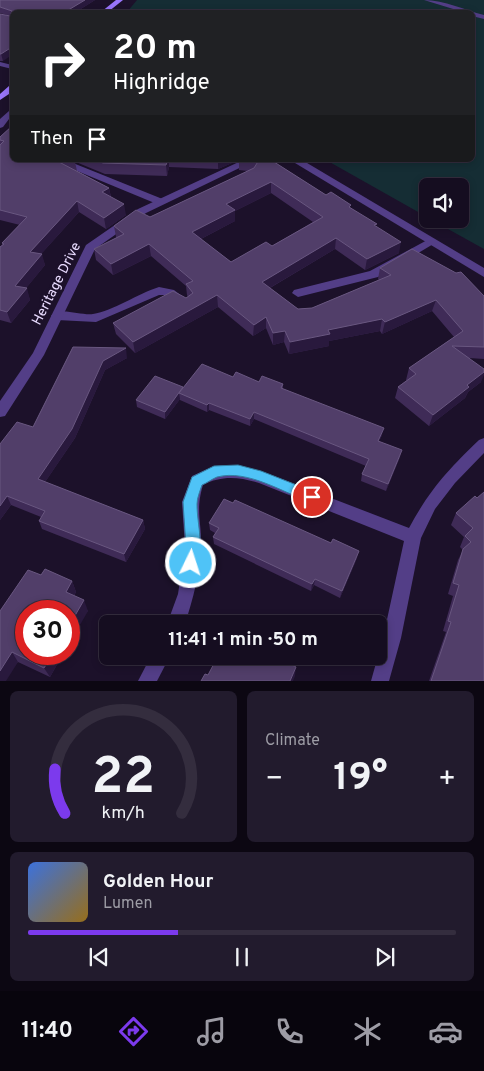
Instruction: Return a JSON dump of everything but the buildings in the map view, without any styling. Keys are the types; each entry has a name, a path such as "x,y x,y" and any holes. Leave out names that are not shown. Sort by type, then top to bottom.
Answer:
{"street":[{"path":"107,10 120,0"},
{"path":"427,0 461,10"},
{"path":"0,98 10,90"},
{"path":"0,126 8,114"},
{"name":"Heritage Drive","path":"0,412 38,355 90,247 142,211 246,162"},
{"path":"298,162 484,273"},
{"path":"68,164 161,202"},
{"path":"298,293 374,274 431,241"},
{"path":"58,316 96,318 154,292 166,291 175,294 186,304"},
{"path":"380,681 392,638 413,537 430,504 450,478 484,444"},
{"path":"179,615 186,594 193,547 190,502 197,481 214,472 238,471 261,477 413,537"},
{"path":"147,681 156,665"}],"shaded area":[{"path":"137,0 484,0 484,249 446,228 469,228 469,178 419,178 419,212 330,162 475,162 475,10 129,10"}],"route":[{"path":"191,563 193,547 190,502 197,481 214,472 238,471 261,477 312,497"}]}
